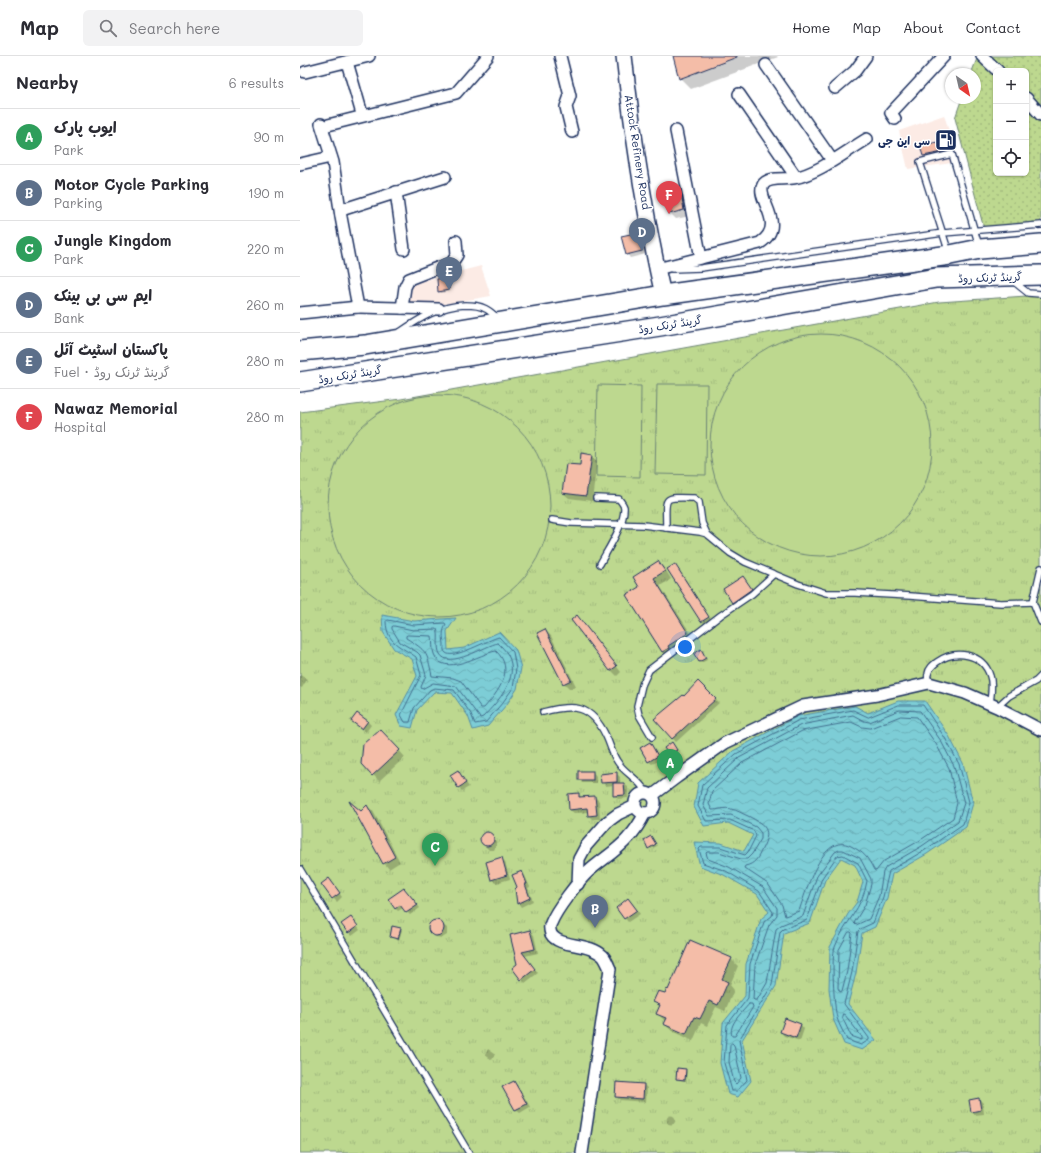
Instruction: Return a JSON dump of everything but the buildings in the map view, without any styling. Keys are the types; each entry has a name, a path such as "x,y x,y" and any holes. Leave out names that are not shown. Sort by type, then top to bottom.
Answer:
{"highway":[{"path":"300,351 365,346 663,295 950,255 980,249 1041,244"},
{"name":"گرینڈ ٹرنک روڈ","path":"300,382 652,327 936,278 1041,275"}],"street":[{"path":"305,72 369,56"},
{"path":"358,307 324,124 456,93 488,56"},
{"path":"560,56 570,96 566,108 572,132"},
{"name":"Attock Refinery Road","path":"624,56 631,117 657,269 663,295"},
{"path":"835,88 855,71 866,56"},
{"path":"895,119 891,113 944,56"},
{"path":"982,56 995,68"},
{"path":"347,62 362,114"},
{"path":"766,65 832,160"},
{"path":"739,94 796,177"},
{"path":"1029,101 1041,115"},
{"path":"676,131 701,258"},
{"path":"657,269 760,243 768,238 771,232 772,221 762,189 764,184 770,180 796,177 810,173 867,139"},
{"path":"300,164 331,157"},
{"path":"341,210 445,177"},
{"path":"396,192 404,249"},
{"path":"402,308 409,279 451,264 457,255 456,241"},
{"path":"300,311 358,307 439,309"},
{"path":"645,813 637,810 635,806 638,795 650,794 725,743 803,706 877,695 928,683 965,693 993,705 1041,730"},
{"path":"582,1153 610,969 604,957 595,949 560,942 554,939 550,932 550,923 564,901 588,872 627,840 638,826 645,813 655,807 656,803 650,794"},
{"path":"578,884 580,859 586,846 607,822 618,814 635,806"}],"lane":[{"path":"950,255 920,162 952,154 980,249"},
{"path":"657,269 701,268 943,233 1041,225"},
{"path":"1009,277 1028,293 1041,294"},
{"path":"387,342 413,323 439,309 458,305 475,304 485,308 503,322"},
{"path":"666,528 666,502 668,499 672,497 694,498 699,502 702,523 707,534"},
{"path":"596,498 619,499 623,503 624,508 621,524 600,564"},
{"path":"552,520 572,523 621,524 700,532 707,534 730,553 745,562 798,584 826,593 910,596 1001,603 1033,602"},
{"path":"1041,568 1033,602 1041,622"},
{"path":"652,737 639,715 638,706 642,685 649,670 690,638 752,594 774,574"},
{"path":"928,683 927,674 932,665 943,657 954,654 966,655 979,659 987,668 991,677 993,705 1036,681 1041,676"},
{"path":"543,712 558,708 573,707 588,712 601,726 607,736 616,760 621,767 639,782 650,794"},
{"path":"300,869 469,1153"}],"shaded area":[{"path":"944,115 959,162 908,169 899,131"},
{"path":"481,266 491,296 415,309 407,303 414,283"}],"green space":[{"path":"978,56 1041,56 1041,225 984,229 955,118 960,104 981,104 981,68 973,68"},
{"path":"1041,295 1041,1153 300,1153 300,412 401,399 939,302"},
{"path":"810,334 832,334 864,342 892,359 900,366 913,383 924,402 930,423 932,445 930,467 924,488 907,516 900,524 883,537 864,548 832,556 810,556 778,548 750,531 735,516 718,488 710,456 710,434 718,402 735,374 750,359 778,342"},
{"path":"657,384 707,384 706,475 655,474"},
{"path":"598,385 641,386 640,477 596,476"},
{"path":"428,395 450,395 482,403 510,420 518,427 531,444 542,463 548,484 550,506 548,528 542,549 525,577 518,585 501,598 482,609 450,617 428,617 396,609 368,592 353,577 336,549 328,517 328,495 336,463 353,435 368,420 396,403"}],"water":[{"path":"382,615 414,621 456,618 447,631 448,650 464,648 499,632 516,650 521,668 517,689 507,704 488,726 473,730 468,716 452,693 434,692 417,710 412,728 401,726 396,715 417,676 412,659 394,649 383,632"},
{"path":"898,701 925,701 949,736 963,763 973,803 966,827 927,854 892,874 887,898 875,927 862,933 856,973 848,1004 876,1040 862,1050 844,1044 833,1019 829,989 830,947 848,914 857,902 863,882 855,865 841,858 825,880 810,923 784,933 776,986 742,1040 751,1081 738,1097 728,1094 720,1063 723,1023 745,996 746,964 761,919 769,912 757,894 724,875 700,866 694,842 721,843 744,851 753,835 728,823 704,826 694,807 698,783 733,751 798,716 855,706 868,713"}],"place":[{"name":"سی این جی","path":"946,140"},
{"name":"Nawaz Memorial","path":"669,214"},
{"name":"ایم سی بی بینک","path":"642,251"},
{"name":"پاکستان اسٹیٹ آئل","path":"449,290"},
{"name":"ایوب پارک","path":"670,782"},
{"name":"Jungle Kingdom","path":"435,866"},
{"name":"Motor Cycle Parking","path":"595,928"}]}
